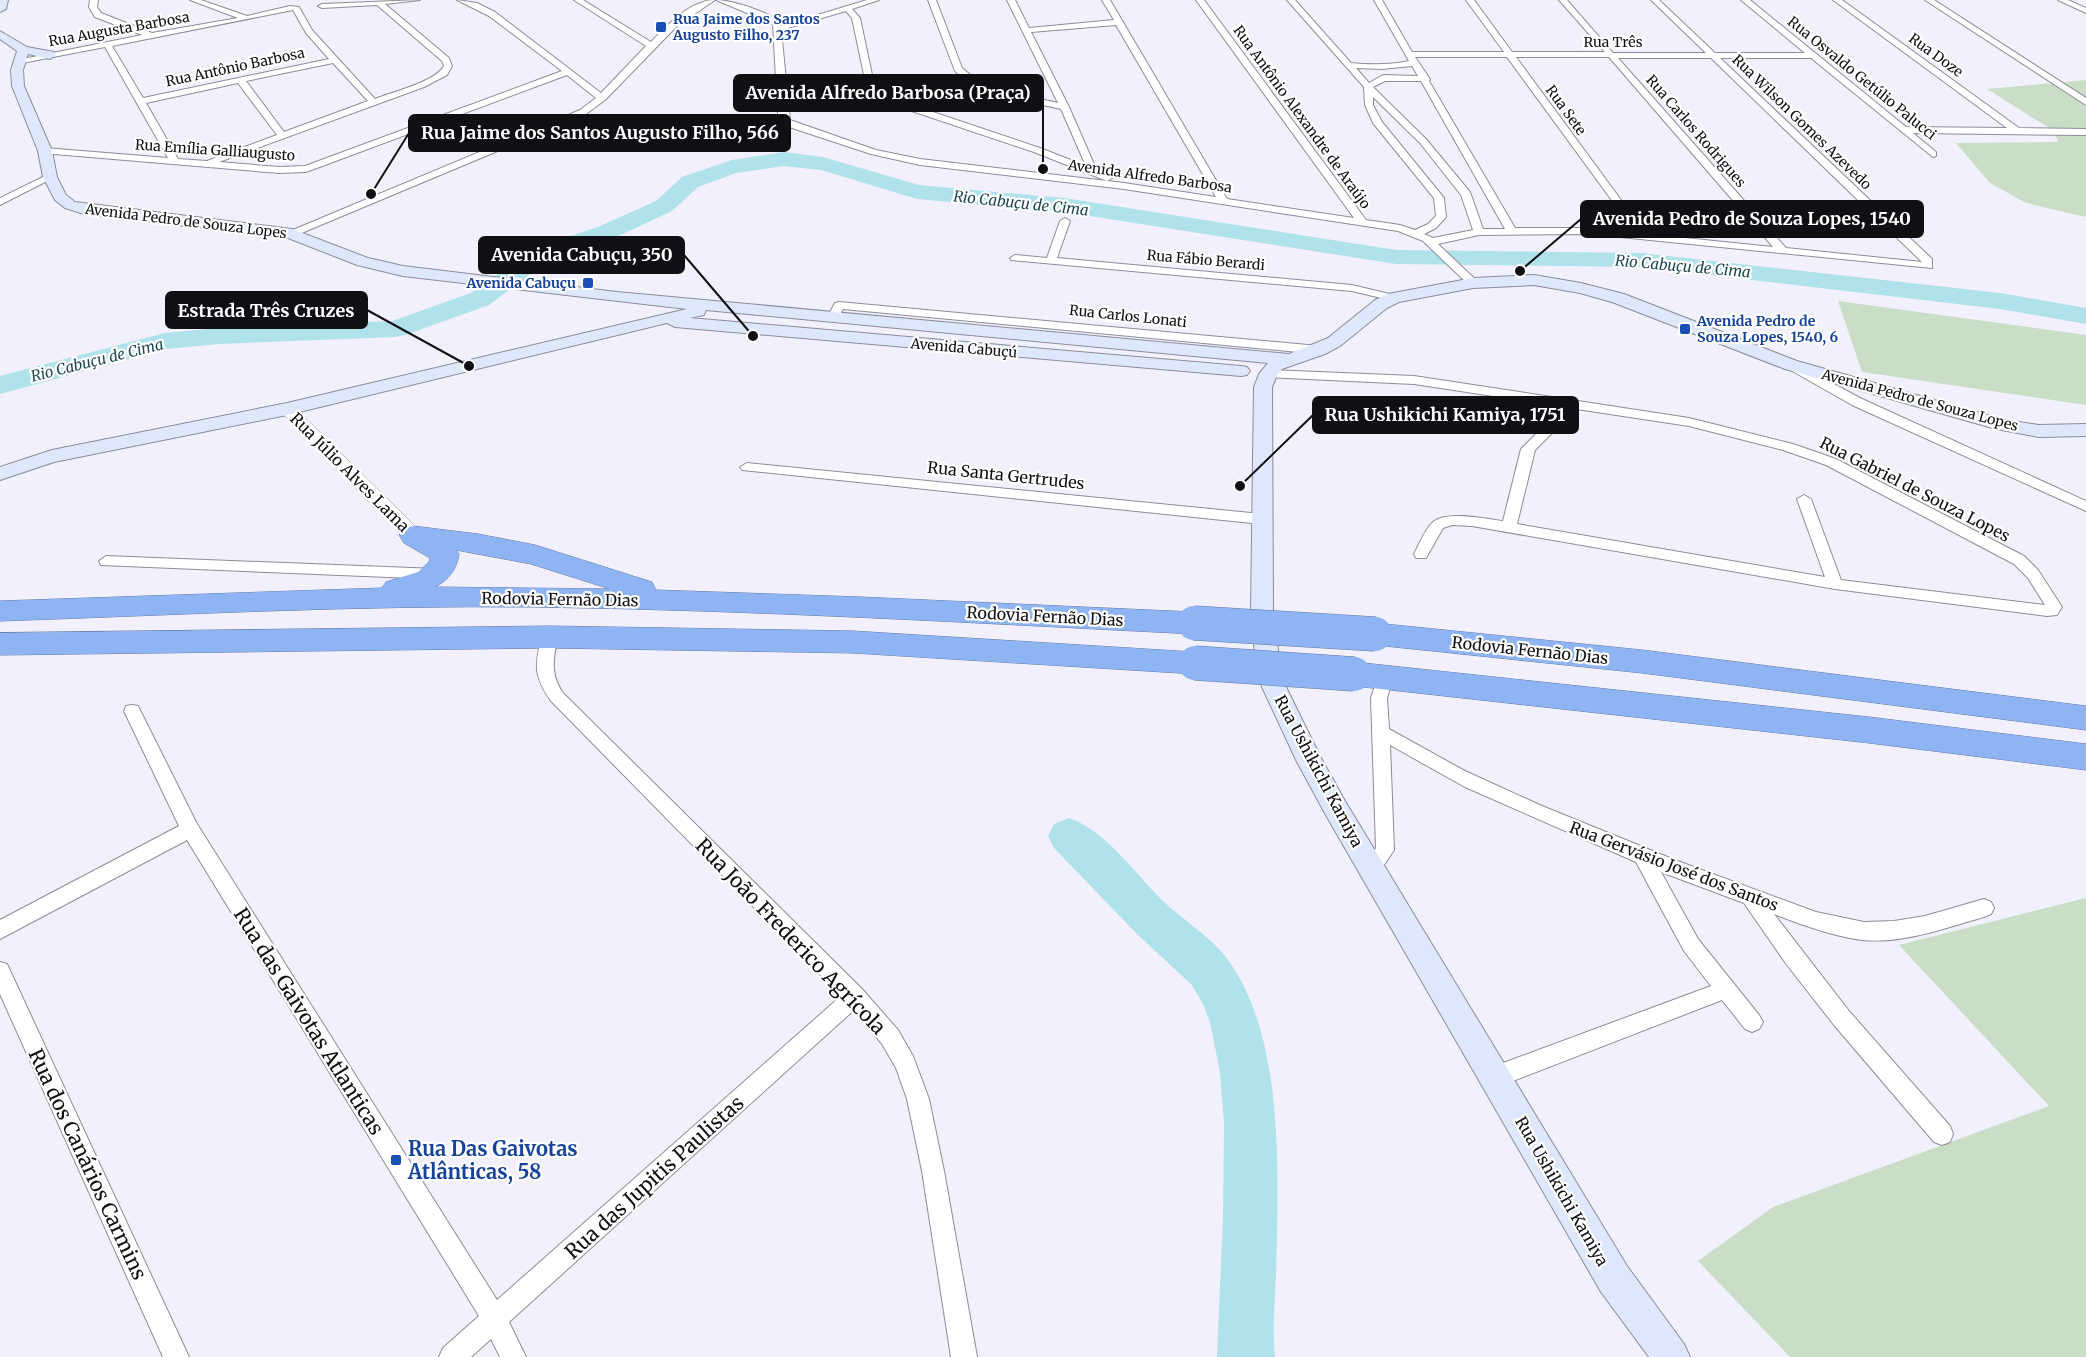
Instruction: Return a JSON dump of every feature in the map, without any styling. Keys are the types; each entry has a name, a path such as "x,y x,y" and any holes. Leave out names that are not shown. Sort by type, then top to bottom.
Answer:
{"highway":[{"path":"363,598 413,585 438,574 445,562 444,554 413,535"},
{"path":"413,535 478,543 535,555 634,587 695,602"},
{"name":"Rodovia Fernão Dias","path":"0,611 363,598 534,597 861,607 1194,623 1375,634 1483,644 1850,686 2086,718"},
{"path":"0,644 550,637 853,642 1354,674 1846,727 2086,757"}],"main road":[{"path":"0,9 3,0"},
{"path":"0,34 23,55 50,55"},
{"path":"23,55 17,70 18,86 45,153 50,177"},
{"name":"Avenida Pedro de Souza Lopes","path":"50,177 60,197 70,205 84,209 266,229 292,234 381,267 617,297 714,306"},
{"path":"1268,374 1276,365 1319,350 1334,342 1382,304 1394,298 1473,284 1534,280 1581,288 1639,305 1791,365"},
{"name":"Avenida Pedro de Souza Lopes","path":"617,297 640,305 660,321"},
{"path":"685,319 714,306"},
{"name":"Avenida Cabuçú","path":"714,306 833,318 934,319 1292,360"},
{"path":"732,328 746,315 742,309"},
{"name":"Avenida Cabuçú","path":"660,321 685,319 732,328 1268,374"},
{"path":"0,474 26,463 52,456 287,409 660,321"},
{"name":"Avenida Pedro de Souza Lopes","path":"1791,365 2003,425 2039,431 2086,430"},
{"name":"Rua Ushikichi Kamiya","path":"1268,374 1263,387 1262,610 1268,666 1274,687 1310,762 1496,1077 1542,1160 1614,1279 1671,1357"}],"street":[{"path":"94,0 93,7 98,15 152,37"},
{"path":"194,0 248,18"},
{"path":"315,8 331,0 373,3 416,0"},
{"path":"461,0 475,3 494,15 602,98"},
{"path":"578,0 650,45"},
{"path":"292,234 583,112 602,98 650,45 687,13 711,0"},
{"path":"720,0 773,19 778,29 875,0"},
{"path":"932,0 962,75 981,85 1065,107"},
{"path":"1011,0 1065,107 1093,172"},
{"path":"1106,0 1222,201"},
{"name":"Rua Antônio Alexandre de Araújo","path":"1200,0 1362,221"},
{"path":"1291,0 1368,87 1423,141 1466,194 1479,232"},
{"path":"1378,0 1407,51 1414,58 1511,230"},
{"name":"Rua Sete","path":"1470,0 1642,235"},
{"name":"Rua Carlos Rodrigues","path":"1563,0 1783,251"},
{"name":"Rua Wilson Gomes Azevedo","path":"1655,0 1929,264 1924,266 1783,251"},
{"name":"Rua Osvaldo Getúlio Palucci","path":"1745,0 1933,154"},
{"name":"Rua Doze","path":"1837,0 2018,132"},
{"path":"1929,0 2086,102"},
{"path":"2062,0 2086,11"},
{"path":"205,165 434,79 448,66 446,60 373,3"},
{"name":"Rua Augusta Barbosa","path":"50,55 248,18 294,6 315,8 373,3"},
{"path":"294,6 297,16 309,31 373,102"},
{"path":"847,9 856,18 871,88 876,96 1028,155 1093,172 1124,186"},
{"path":"1028,30 1118,22"},
{"name":"Avenida Alfredo Barbosa","path":"778,29 783,116 786,122 874,152 920,162 1124,186 1362,221 1416,233 1435,245 1473,284"},
{"path":"108,45 175,162"},
{"name":"Rua Três","path":"1348,64 1374,68 1400,66 1414,58 1509,55 1814,56"},
{"name":"Rua Antônio Barbosa","path":"142,101 334,60"},
{"name":"Rua Emília Galliaugusto","path":"45,153 59,152 279,170 306,169 567,72"},
{"path":"1368,87 1383,78 1426,79"},
{"path":"240,80 282,135"},
{"path":"1368,87 1369,105 1378,123 1439,198 1442,217 1416,233"},
{"path":"1905,130 2086,132"},
{"path":"1002,171 1028,155"},
{"path":"0,202 50,177"},
{"path":"1051,261 1065,221"},
{"path":"1435,245 1479,232 1590,231 1783,251"},
{"name":"Rua Fábio Berardi","path":"1015,258 1352,288 1394,298"},
{"path":"930,345 934,319"},
{"name":"Rua Carlos Lonati","path":"934,319 1319,350"},
{"path":"1791,365 1857,402 2086,506"},
{"name":"Rua Gabriel de Souza Lopes","path":"1268,374 1414,380 1689,422 1788,447 1831,462 2019,560 2033,574 2054,609 2047,611 1835,584"},
{"path":"1509,527 1528,449 1535,440 1556,423 1562,415 1566,402"},
{"name":"Rua Júlio Alves Lama","path":"287,409 413,535"},
{"name":"Rua Santa Gertrudes","path":"747,467 1261,519"},
{"path":"1421,554 1442,521 1455,520 1509,527 1835,584 1804,499"},
{"path":"106,561 438,574"},
{"name":"Rua João Frederico Agrícola","path":"550,637 543,664 544,674 546,682 557,697 855,996 890,1037 905,1063 918,1099 933,1171 964,1357"},
{"path":"1371,868 1386,850 1379,698 1386,677"},
{"name":"Rua das Gaivotas Atlanticas","path":"132,711 190,828 495,1320 513,1357"},
{"name":"Rua Gervásio José dos Santos","path":"1380,732 1413,747 1469,781 1644,858 1831,924 1864,931 1884,931 1914,926 1984,908"},
{"path":"0,930 190,828"},
{"path":"1644,858 1691,945 1752,1022"},
{"path":"1750,896 1777,938 1811,982 1942,1134"},
{"name":"Rua dos Canários Carmins","path":"0,971 176,1357"},
{"path":"1496,1077 1727,989"},
{"name":"Rua das Jupitis Paulistas","path":"452,1357 855,996"}],"green space":[{"path":"2086,80 2086,217 2026,203 1990,183 1956,143 2058,142 2054,131 1987,89"},
{"path":"1838,301 2086,335 2086,405 1862,372"},
{"path":"2086,898 2086,1357 1790,1357 1698,1261 1773,1207 2049,1106 1899,945"}],"waterway":[{"name":"Rio Cabuçu de Cima","path":"0,385 165,341 218,336 395,329 480,299 532,261 556,249 607,232 664,206 690,182 732,167 784,159 823,164 917,192 1064,205 1396,257 1641,260 2000,301 2086,316"},
{"path":"1069,836 1095,859 1154,921 1208,970 1225,998 1234,1022 1245,1072 1249,1124 1250,1217 1246,1357"}],"place":[{"name":"Rua Jaime dos Santos Augusto Filho, 237","path":"661,27"},
{"name":"Avenida Alfredo Barbosa (Praça)","path":"1043,169"},
{"name":"Rua Jaime dos Santos Augusto Filho, 566","path":"371,194"},
{"name":"Avenida Pedro de Souza Lopes, 1540","path":"1520,271"},
{"name":"Avenida Cabuçu","path":"588,283"},
{"name":"Avenida Pedro de Souza Lopes, 1540, 6","path":"1685,329"},
{"name":"Avenida Cabuçu, 350","path":"753,336"},
{"name":"Estrada Três Cruzes","path":"469,366"},
{"name":"Rua Ushikichi Kamiya, 1751","path":"1240,486"},
{"name":"Rua Das Gaivotas Atlânticas, 58","path":"396,1160"}]}
